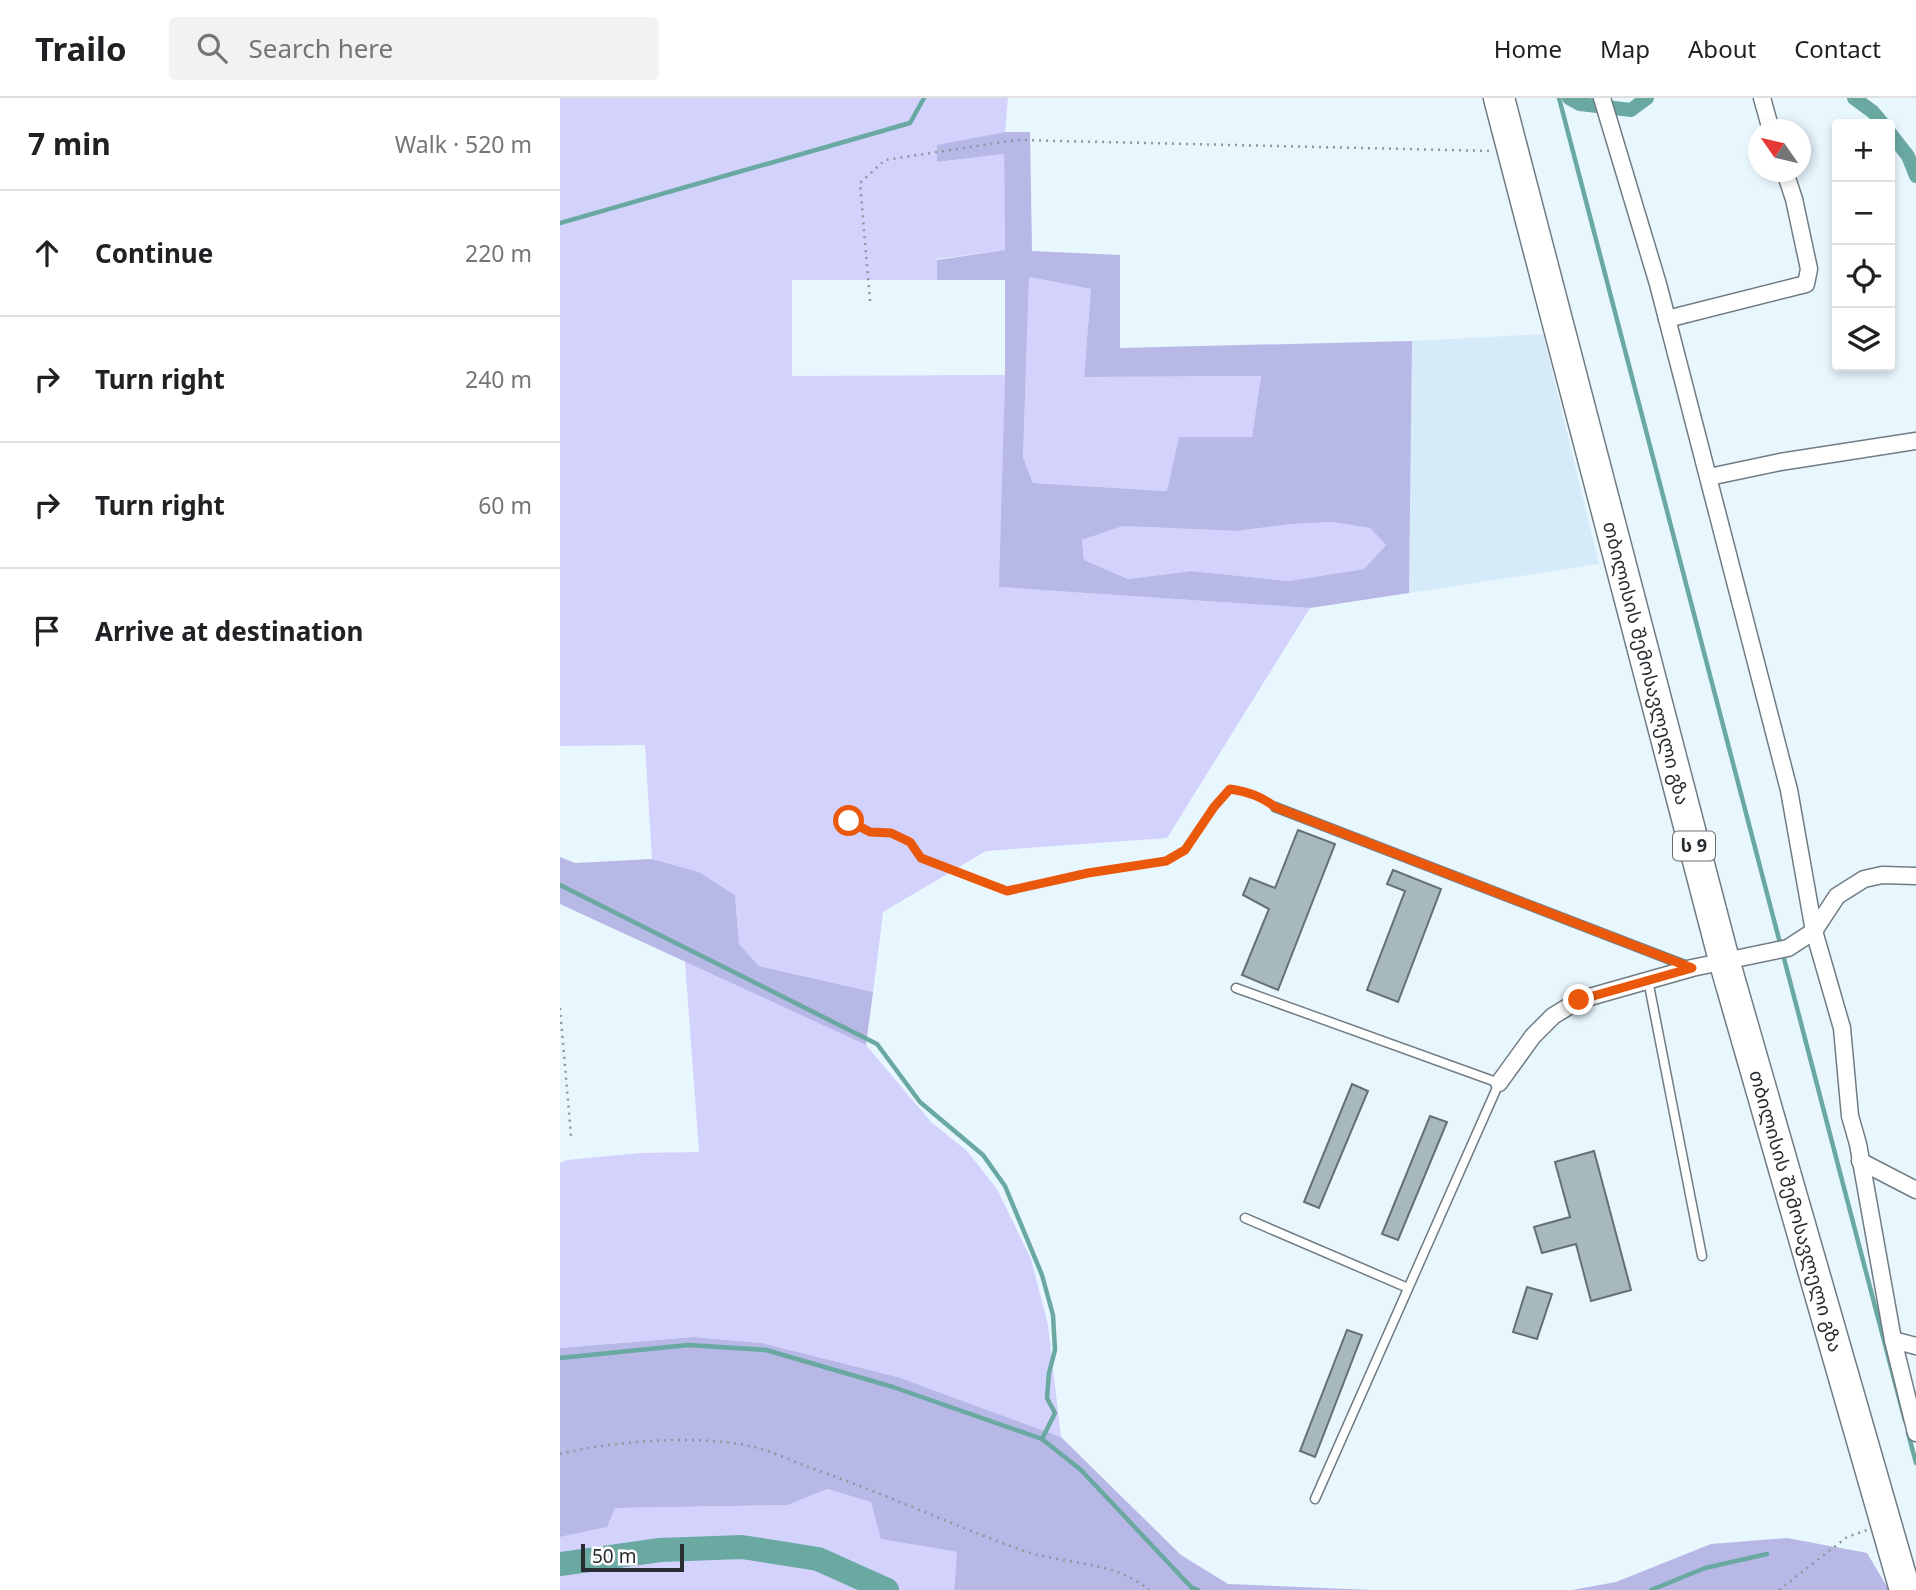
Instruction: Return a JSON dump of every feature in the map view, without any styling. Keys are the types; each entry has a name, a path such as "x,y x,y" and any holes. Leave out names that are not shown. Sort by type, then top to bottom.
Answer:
{"highway":[{"name":"თბილისის შემოსავლელი გზა","path":"1499,98 1724,960 1905,1590"}],"street":[{"path":"1602,98 1667,319 1789,790 1814,931 1842,1028 1850,1116 1893,1340 1916,1433"},
{"path":"1762,98 1767,119"},
{"path":"1667,319 1805,284 1809,269 1788,182"},
{"path":"1709,477 1916,441"},
{"path":"1499,1083 1533,1036 1553,1016 1579,1000 1724,960 1788,948 1814,931 1838,896 1864,879 1882,875 1916,876"},
{"path":"1860,1161 1916,1190"},
{"path":"1893,1340 1916,1346"}],"lane":[{"path":"1275,807 1692,968"},
{"path":"1648,981 1702,1256"},
{"path":"1236,988 1499,1083 1315,1499"},
{"path":"1245,1218 1408,1288"}],"path":[{"path":"870,301 860,183 885,160 1016,140 1513,151"},
{"path":"849,821 870,832 891,833 910,842 921,858 1007,891 1088,873 1166,861 1185,850 1214,807 1230,789 1262,797 1275,807"},
{"path":"560,1008 571,1136"},
{"path":"560,1454 596,1446 674,1441 746,1445 877,1491 963,1529 1031,1553 1104,1567 1136,1579 1149,1590"},
{"path":"1779,1590 1847,1537 1886,1522"}],"shaded area":[{"path":"560,98 1008,98 1005,132 937,146 937,162 1004,154 1005,250 937,259 937,280 792,280 792,376 1005,375 1000,587 1310,608 1167,838 986,851 883,912 873,992 759,966 739,944 735,895 699,872 652,859 645,745 560,746"},
{"path":"1005,132 1030,132 1032,251 1120,255 1120,348 1412,341 1409,593 1310,608 999,587 1005,280 937,280 937,260 1005,250 1004,154 937,162 937,145","holes":["1029,277 1091,289 1084,377 1261,376 1252,437 1179,437 1167,491 1033,483 1023,457","1332,522 1370,528 1386,545 1364,569 1288,581 1191,571 1128,579 1084,560 1082,540 1123,526 1236,531"]},
{"path":"1029,277 1091,289 1084,377 1261,376 1252,437 1179,438 1168,491 1033,483 1023,457"},
{"path":"1543,334 1599,564 1409,593 1412,341"},
{"path":"1332,522 1370,528 1386,545 1364,569 1288,581 1191,571 1128,579 1084,560 1082,540 1123,526 1236,531"},
{"path":"560,857 575,863 652,859 699,872 735,895 739,944 759,966 873,992 866,1045 560,904"},
{"path":"685,961 866,1045 931,1122 967,1151 997,1189 1031,1259 1048,1325 1061,1437 898,1377 762,1343 693,1337 560,1348 560,1163 567,1160 640,1153 699,1152"},
{"path":"693,1337 762,1343 898,1377 1061,1437 1181,1555 1228,1584 1371,1590 954,1590 957,1552 881,1539 871,1502 827,1489 788,1505 615,1508 607,1527 560,1537 560,1348"},
{"path":"827,1489 872,1502 882,1539 957,1552 954,1590 560,1590 560,1537 606,1527 615,1508 788,1505"},
{"path":"1787,1538 1867,1553 1889,1590 1572,1590 1616,1582 1711,1544"}],"building":[{"path":"1298,830 1335,844 1278,990 1242,975 1269,909 1243,895 1250,878 1275,888"},
{"path":"1393,870 1441,889 1398,1002 1367,990 1405,891 1387,884"},
{"path":"1352,1084 1368,1091 1319,1208 1304,1202"},
{"path":"1430,1116 1447,1122 1398,1240 1382,1234"},
{"path":"1594,1151 1631,1290 1591,1301 1576,1244 1542,1253 1534,1227 1570,1217 1555,1162"},
{"path":"1527,1287 1552,1294 1537,1339 1513,1332"},
{"path":"1347,1330 1362,1335 1315,1457 1300,1451"}],"waterway":[{"path":"560,223 910,123 924,98"},
{"path":"1559,98 1905,1421"},
{"path":"1569,98 1580,104 1631,110 1647,98"},
{"path":"1854,98 1879,119"},
{"path":"1895,139 1908,156 1916,176"},
{"path":"560,885 877,1044 920,1102 983,1155 1005,1186 1042,1275 1053,1315 1055,1350 1049,1373 1047,1398 1055,1413 1042,1439"},
{"path":"560,1358 688,1345 766,1350 893,1387 1042,1439 1081,1470 1192,1588 1198,1590"},
{"path":"1908,1433 1916,1463"},
{"path":"560,1564 660,1550 742,1547 818,1559 887,1590"},
{"path":"1651,1590 1705,1568 1767,1554"}],"route":[{"path":"849,821 870,832 891,833 910,842 921,858 1007,891 1088,873 1166,861 1185,850 1214,807 1230,789 1242,791 1262,797 1275,807 1692,968 1579,1000"}]}
